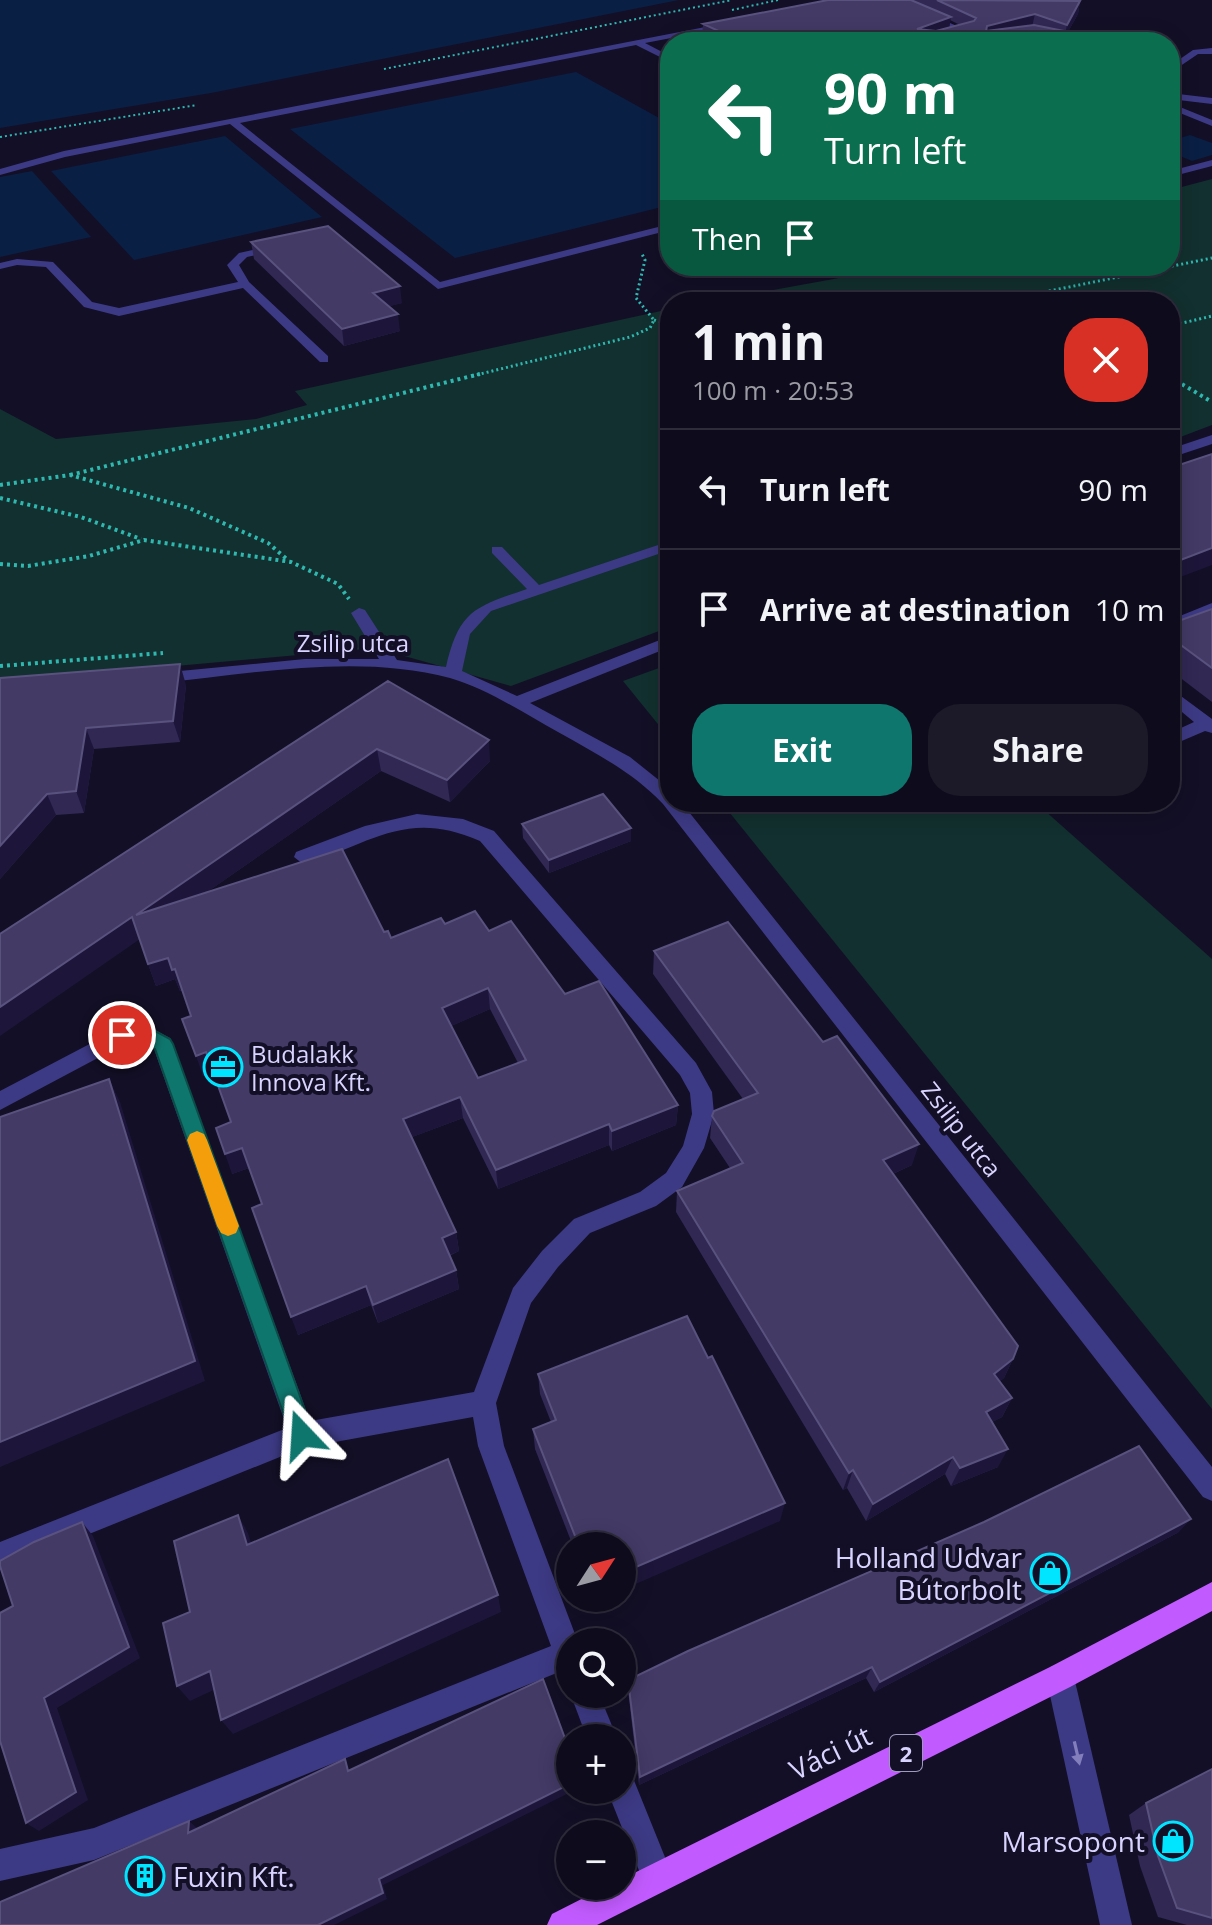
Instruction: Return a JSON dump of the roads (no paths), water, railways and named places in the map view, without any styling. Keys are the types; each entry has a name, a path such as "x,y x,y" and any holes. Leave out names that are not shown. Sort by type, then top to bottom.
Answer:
{"main road":[{"name":"Váci út","path":"563,1925 1060,1677 1212,1596"}],"street":[{"path":"889,0 967,32"},
{"path":"694,32 745,22"},
{"path":"0,172 64,154 660,39"},
{"path":"638,43 660,54"},
{"path":"1180,63 1196,52 1212,51"},
{"path":"1180,97 1212,101"},
{"path":"1180,110 1212,123"},
{"path":"233,122 438,286 660,229"},
{"path":"1180,171 1212,163"},
{"path":"350,232 365,228"},
{"path":"289,245 243,255 233,265 245,284 324,359"},
{"path":"0,266 17,262 49,264 88,305 119,312 245,284"},
{"path":"1180,450 1212,439"},
{"path":"453,673 462,633 486,608 660,548"},
{"path":"497,550 537,591"},
{"path":"1180,622 1212,608"},
{"path":"359,613 391,664"},
{"path":"515,703 660,645"},
{"name":"Zsilip utca","path":"140,679 327,664 391,664 453,673 627,764 660,792"},
{"path":"1180,701 1209,726"},
{"path":"1180,736 1209,726"},
{"name":"Zsilip utca","path":"680,812 1212,1488"},
{"path":"303,857 399,821 422,818 466,824 487,836 688,1069 701,1092 703,1114 693,1148 674,1180 648,1199 582,1226 550,1259 522,1296 483,1403 491,1446 559,1628"},
{"path":"0,1101 122,1035 144,1032 163,1044 302,1435"},
{"path":"0,1556 302,1435 483,1403"},
{"path":"0,1865 94,1844 556,1661"},
{"path":"1060,1677 1116,1925"},
{"path":"628,1804 657,1877"}],"water":[{"path":"0,0 679,0 211,93 0,128"},
{"path":"576,72 660,118 660,207 455,258 290,129"},
{"path":"1190,135 1212,143 1212,155 1192,161 1180,156 1180,138"},
{"path":"225,136 322,217 134,260 51,171"},
{"path":"32,171 91,237 0,257 0,177"}],"place":[{"name":"Budalakk Innova Kft.","path":"223,1067"},
{"name":"Holland Udvar Bútorbolt","path":"1050,1573"},
{"name":"Marsopont","path":"1173,1841"},
{"name":"Fuxin Kft.","path":"145,1876"}]}
